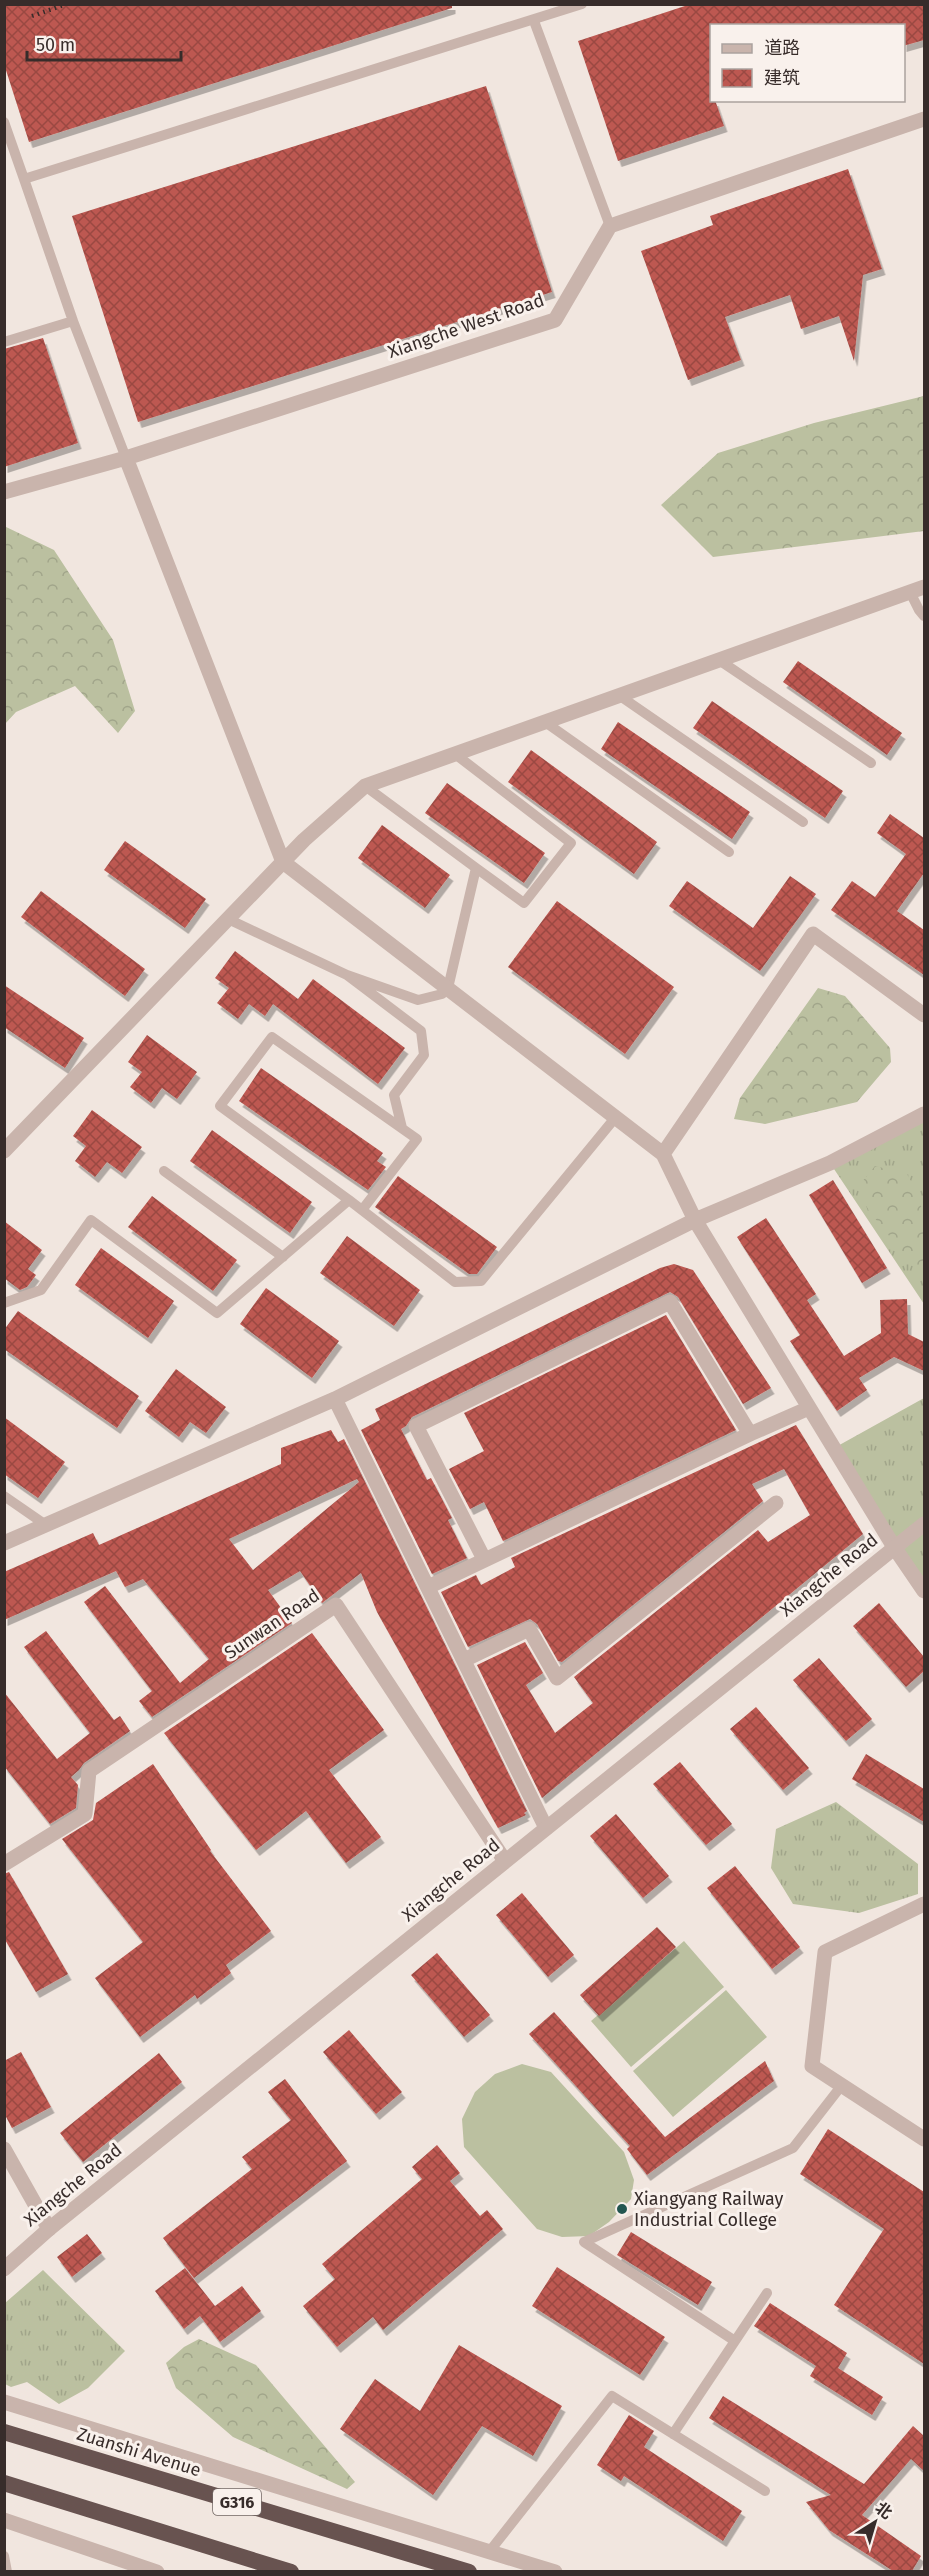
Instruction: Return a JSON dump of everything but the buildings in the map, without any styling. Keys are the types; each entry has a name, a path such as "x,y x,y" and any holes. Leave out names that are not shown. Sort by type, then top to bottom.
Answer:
{"highway":[{"name":"Zuanshi Avenue","path":"4,2432 469,2571"},
{"path":"4,2483 291,2571"}],"street":[{"path":"610,226 924,119"},
{"name":"Xiangche West Road","path":"4,492 126,458 555,320 610,226"},
{"path":"126,458 283,862 663,1154 695,1220 894,1547 924,1591"},
{"path":"4,1151 283,862 365,786 917,589"},
{"path":"663,1154 813,934 924,1015"},
{"path":"4,1543 335,1399 695,1220 830,1163 924,1114"},
{"path":"484,1559 416,1426 670,1302 750,1434"},
{"path":"335,1399 546,1828"},
{"path":"428,1587 809,1408"},
{"path":"464,1659 529,1629 557,1677 776,1503"},
{"name":"Xiangche Road","path":"4,2269 49,2229 924,1524"},
{"name":"Sunwan Road","path":"4,1864 85,1814 89,1771 336,1605 505,1861"},
{"path":"924,1904 825,1952 812,2066 924,2139"},
{"path":"4,2149 49,2229"},
{"path":"4,2402 555,2571"},
{"path":"4,2520 157,2571"}],"lane":[{"path":"24,179 534,21 551,9 582,4"},
{"path":"534,21 610,226"},
{"path":"4,122 73,321 126,458"},
{"path":"4,342 73,321"},
{"path":"917,589 918,610 924,616"},
{"path":"719,660 871,764"},
{"path":"620,696 803,822"},
{"path":"545,722 729,852"},
{"path":"365,786 524,903 571,843 455,754"},
{"path":"228,919 347,975 418,1000 441,994 448,988 476,868"},
{"path":"347,975 422,1031 424,1055 394,1095 402,1128"},
{"path":"362,1210 417,1139 272,1037 220,1106 349,1200 455,1282 481,1281 615,1118"},
{"path":"164,1171 283,1257"},
{"path":"4,1303 41,1290 91,1220 216,1313 349,1200"},
{"path":"4,1496 46,1525"},
{"path":"735,2341 585,2242 793,2148 842,2085"},
{"path":"673,2434 767,2293"},
{"path":"489,2552 612,2396 765,2491"},
{"path":"4,2556 7,2571"}],"green space":[{"path":"924,396 924,531 713,557 661,505 718,453 814,423"},
{"path":"4,526 54,550 113,640 135,711 118,733 75,686 16,712 5,724"},
{"path":"818,988 845,996 890,1048 891,1062 857,1102 765,1124 734,1119 740,1098"},
{"path":"924,1114 924,1304 830,1163"},
{"path":"875,1166 907,1174 920,1198 924,1227 924,1279 869,1211 857,1188"},
{"path":"924,1398 924,1591 834,1448"},
{"path":"836,1802 918,1864 918,1894 859,1913 793,1904 771,1868 776,1829"},
{"path":"684,1941 724,1987 631,2067 591,2021"},
{"path":"726,1990 767,2037 673,2117 633,2071"},
{"path":"522,2064 551,2072 624,2152 634,2180 631,2199 609,2222 589,2236 562,2237 537,2229 464,2147 462,2119 475,2092 495,2074"},
{"path":"43,2270 125,2351 88,2388 59,2404 27,2382 11,2387 5,2384 5,2303"},
{"path":"199,2339 256,2365 355,2482 347,2489 233,2437 176,2388 166,2363 184,2347"}],"railway":[{"path":"32,16 66,4"}],"place":[{"name":"Xiangyang Railway Industrial College","path":"622,2209"}]}
